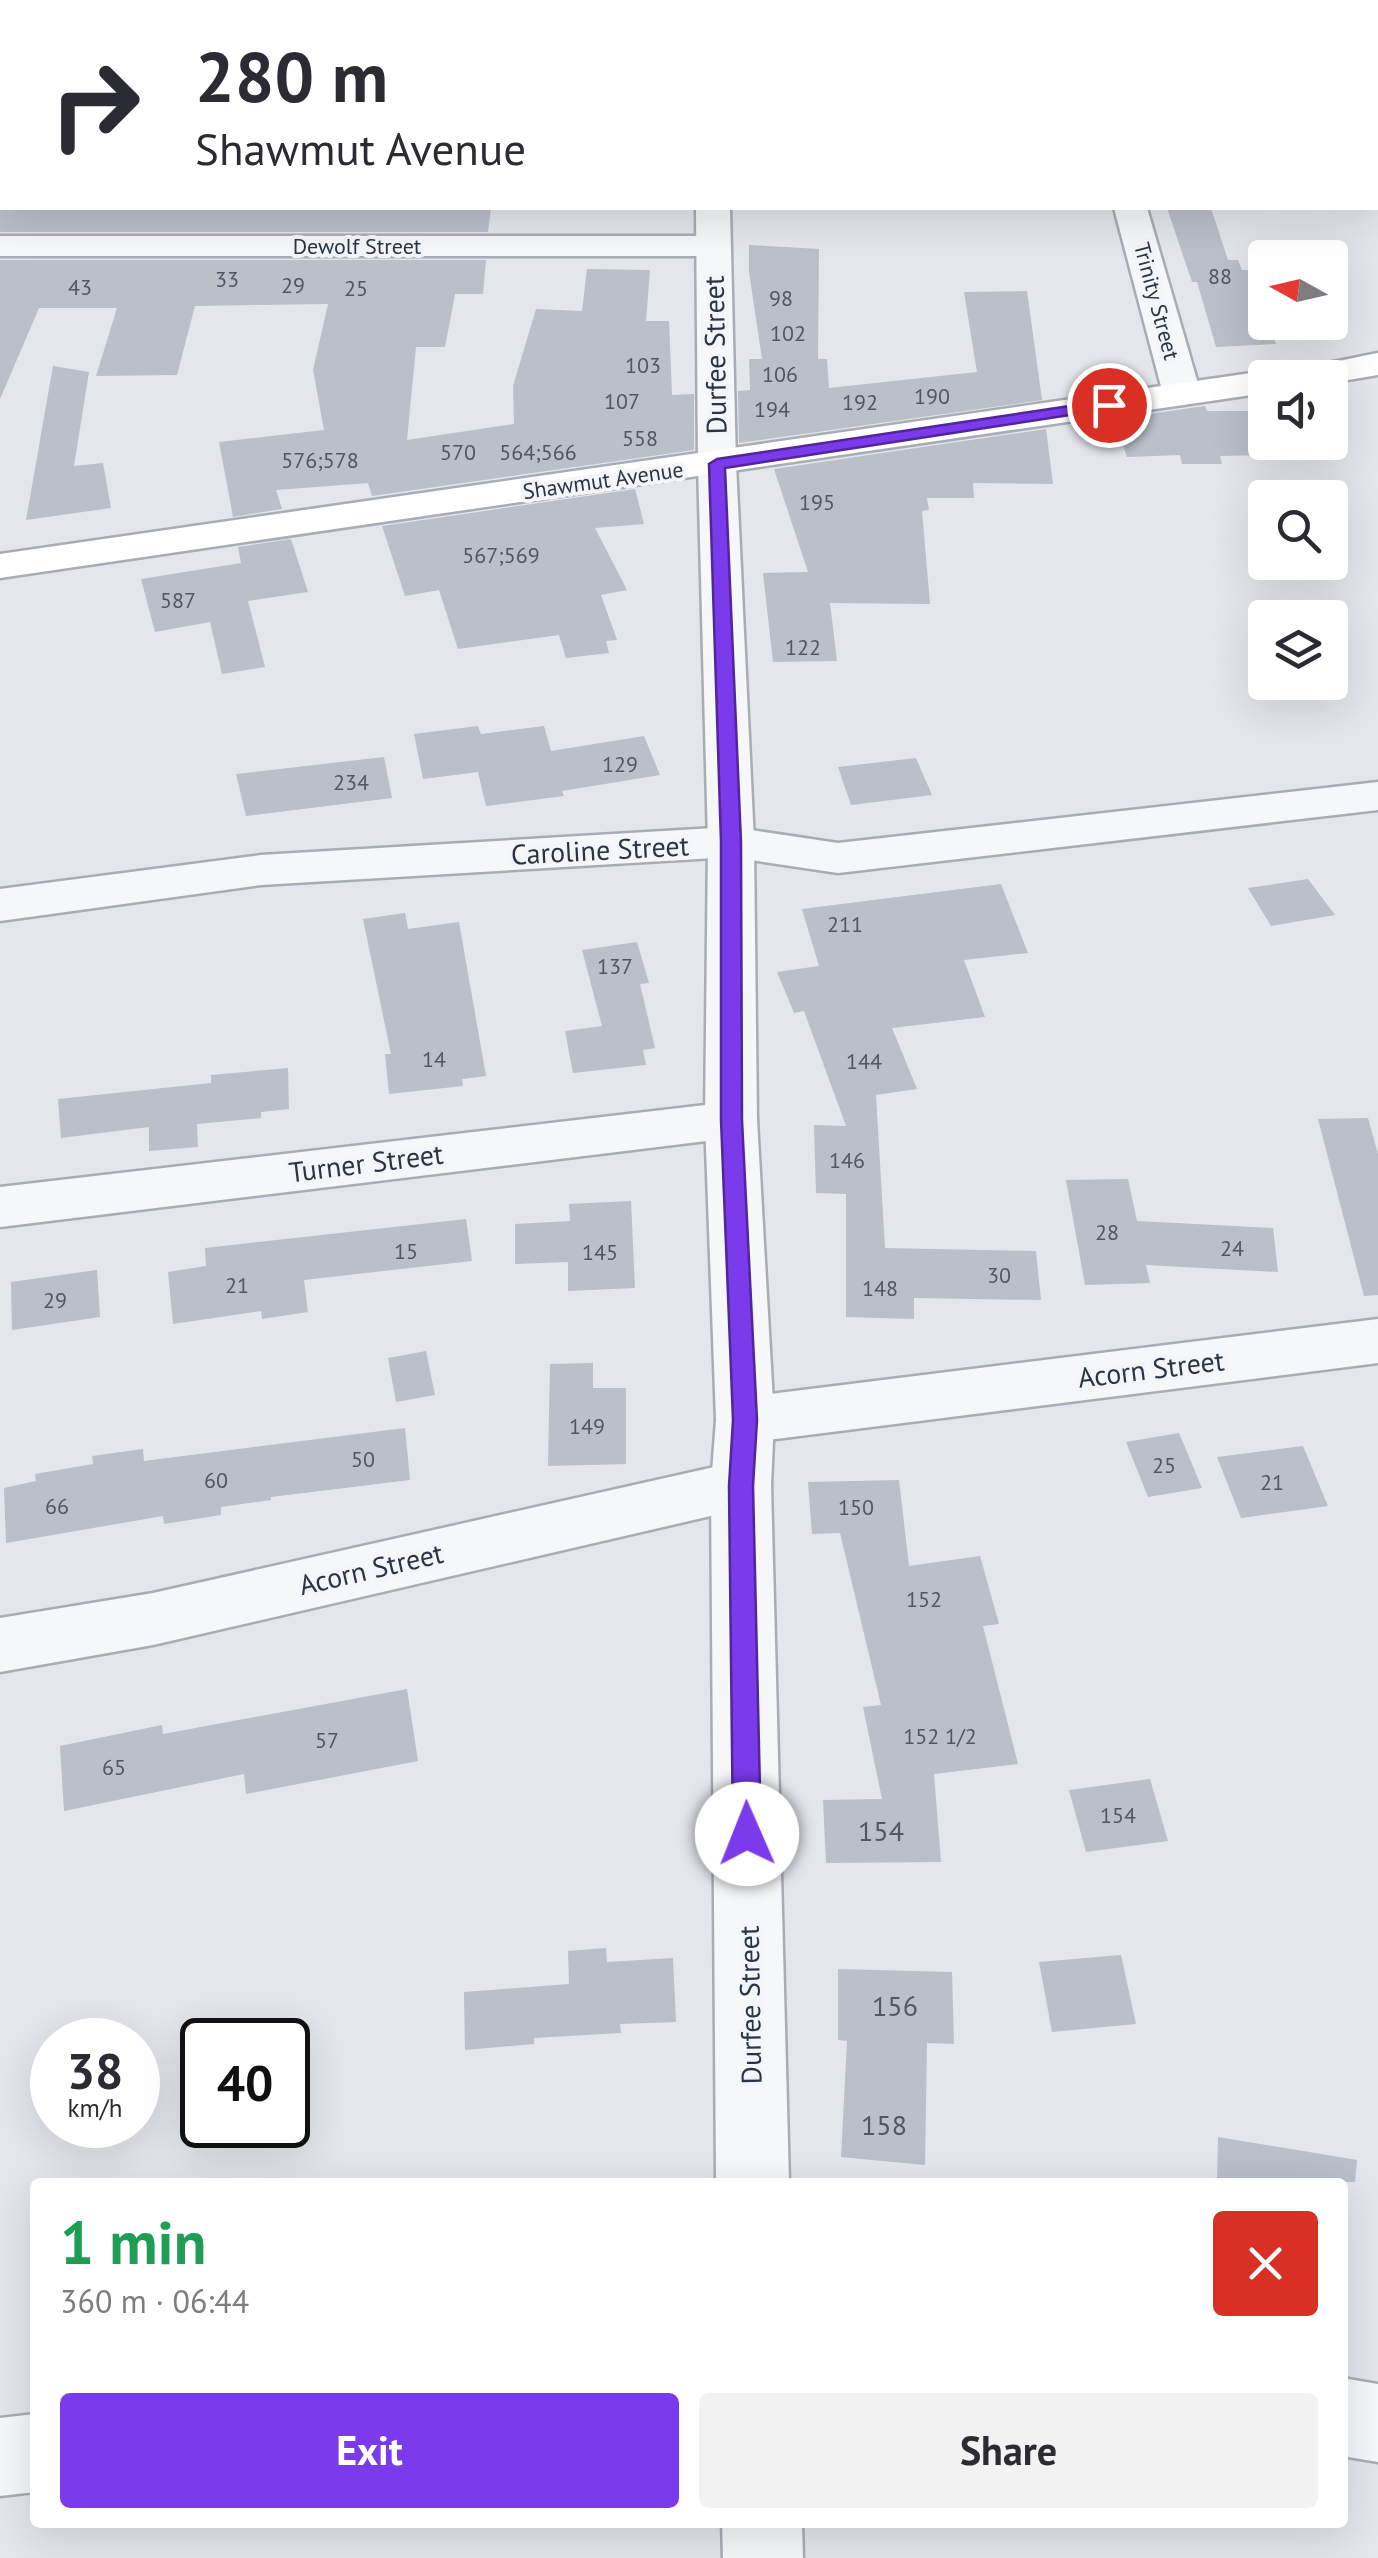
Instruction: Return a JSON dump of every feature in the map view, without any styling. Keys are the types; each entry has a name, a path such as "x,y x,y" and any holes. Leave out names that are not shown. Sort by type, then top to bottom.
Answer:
{"main road":[{"path":"1348,369 1378,364"},
{"name":"Shawmut Avenue","path":"0,566 1248,384"}],"street":[{"name":"Trinity Street","path":"1131,210 1182,394"},
{"name":"Dewolf Street","path":"0,246 713,227"},
{"name":"Durfee Street","path":"713,227 731,842 731,1120 745,1420 741,1486 753,2178"},
{"name":"Caroline Street","path":"0,905 261,870 731,842 838,858 1378,796"},
{"name":"Turner Street","path":"0,1207 731,1120"},
{"name":"Acorn Street","path":"745,1420 1378,1341"},
{"name":"Acorn Street","path":"0,1645 153,1618 741,1486"},
{"path":"1348,2418 1378,2424"},
{"path":"0,2457 30,2454"},
{"path":"762,2528 764,2558"}],"building":[{"path":"0,210 491,210 488,232 0,232"},
{"path":"1168,210 1212,210 1228,260 1238,260 1242,270 1248,270 1248,340 1275,340 1276,344 1216,347 1197,282 1192,282"},
{"path":"749,245 819,249 818,359 827,359 829,388 977,372 964,292 1027,291 1042,400 739,443 738,391 750,390 749,359 762,359 749,272"},
{"path":"0,260 486,260 483,294 455,294 445,347 416,347 407,440 514,424 513,386 536,309 582,311 587,269 650,270 646,321 669,321 672,395 694,394 694,450 372,496 368,483 276,490 282,509 233,517 219,442 324,430 313,370 328,304 195,306 177,375 96,376 117,308 39,308 0,399"},
{"path":"53,366 89,372 74,466 103,463 111,508 26,520"},
{"path":"1205,406 1207,411 1248,411 1248,455 1220,456 1222,464 1182,464 1180,455 1127,457 1114,419"},
{"path":"1046,429 1053,484 973,483 974,498 927,498 929,510 922,511 930,604 830,603 837,661 773,662 763,573 808,572 774,469"},
{"path":"635,489 644,524 595,528 627,590 601,595 617,640 606,641 609,653 566,658 559,635 458,649 439,590 405,596 382,526"},
{"path":"291,539 308,592 248,601 265,667 222,674 210,622 155,632 141,579 241,563 238,547"},
{"path":"478,726 481,734 544,726 551,751 644,736 660,775 562,791 564,796 486,806 478,772 423,779 414,734"},
{"path":"384,757 392,798 246,816 236,774"},
{"path":"916,758 932,795 851,805 838,767"},
{"path":"1308,879 1335,915 1271,926 1248,888"},
{"path":"1001,884 1028,953 964,960 985,1017 892,1028 917,1089 876,1095 885,1248 1036,1251 1041,1300 914,1298 914,1319 846,1317 846,1194 816,1193 814,1125 846,1126 804,1011 794,1013 777,972 819,966 802,909"},
{"path":"405,913 408,929 459,922 486,1076 462,1079 463,1086 389,1094 385,1054 391,1054 363,919"},
{"path":"637,942 649,983 640,984 655,1048 643,1050 646,1065 573,1073 565,1031 602,1026 582,950"},
{"path":"288,1068 289,1109 261,1112 261,1118 197,1124 198,1147 149,1151 149,1127 61,1138 58,1099 211,1083 211,1075"},
{"path":"1368,1118 1378,1154 1378,1295 1364,1296 1318,1119"},
{"path":"1128,1179 1137,1221 1273,1228 1278,1272 1146,1265 1150,1283 1085,1285 1066,1180"},
{"path":"631,1201 635,1288 568,1291 568,1262 515,1264 515,1224 570,1221 569,1204"},
{"path":"466,1219 472,1261 304,1280 308,1312 262,1319 261,1311 173,1324 168,1272 206,1266 205,1248"},
{"path":"97,1270 100,1317 12,1330 11,1282"},
{"path":"426,1351 435,1395 396,1402 388,1358"},
{"path":"593,1363 593,1388 626,1388 626,1464 548,1466 550,1364"},
{"path":"405,1428 410,1480 271,1497 221,1507 221,1515 164,1524 163,1516 6,1543 4,1488 36,1481 35,1474 93,1464 92,1456 143,1449 144,1461"},
{"path":"1179,1433 1202,1488 1148,1497 1126,1442"},
{"path":"1303,1446 1328,1506 1241,1518 1217,1457"},
{"path":"899,1480 909,1566 980,1556 999,1624 983,1626 1018,1764 934,1774 941,1862 826,1863 823,1800 882,1799 863,1707 881,1705 840,1533 812,1534 808,1482"},
{"path":"407,1689 418,1761 246,1794 244,1774 64,1811 60,1746 162,1725 163,1734"},
{"path":"1150,1779 1168,1841 1086,1852 1069,1790"},
{"path":"606,1948 607,1962 673,1958 676,2022 620,2024 621,2033 534,2038 534,2044 465,2050 464,1992 569,1984 568,1951"},
{"path":"1121,1955 1136,2024 1052,2032 1039,1962"},
{"path":"838,1969 952,1972 954,2044 927,2043 925,2165 841,2157 847,2041 838,2040"},
{"path":"1218,2137 1357,2160 1355,2182 1348,2182 1348,2178 1217,2178"}],"route":[{"path":"747,1834 741,1486 745,1420 731,1120 731,842 717,464 1109,405"}]}
